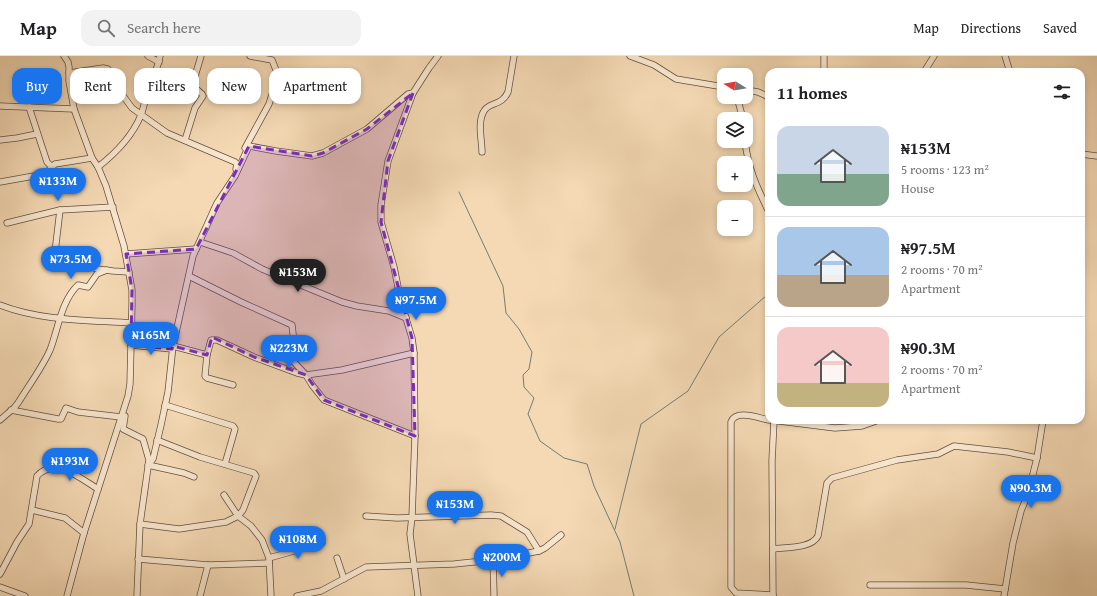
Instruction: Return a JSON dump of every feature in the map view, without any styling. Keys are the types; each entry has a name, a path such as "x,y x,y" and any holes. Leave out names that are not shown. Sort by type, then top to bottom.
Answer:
{"street":[{"path":"64,56 68,62 74,109 92,158 98,167 113,207 126,254 132,290 130,384 122,429 143,440 149,460 140,524 137,596"},
{"path":"98,167 112,156 126,141 141,114 159,59 148,56"},
{"path":"185,140 194,108 203,96 193,86 201,56"},
{"path":"235,176 236,164 269,104 278,75 272,60 250,56"},
{"path":"418,596 410,534 412,517 414,436 414,353 412,338 401,302 394,267 381,222 381,205 388,162 413,93 438,56"},
{"path":"482,152 481,118 487,107 502,101 506,97 514,56"},
{"path":"630,56 654,65 676,78 717,86"},
{"path":"824,56 824,68"},
{"path":"926,68 934,56"},
{"path":"1006,56 1009,68"},
{"path":"69,73 103,68 108,69 125,99 132,108 167,133 230,158 236,164"},
{"path":"753,91 765,95"},
{"path":"148,465 152,459 165,405 172,348 193,256 217,203 235,176 248,146 312,156 323,153 367,129 408,94 413,93"},
{"path":"0,106 74,109"},
{"path":"29,106 37,134 47,162 50,166 92,158"},
{"path":"0,140 37,134"},
{"path":"746,148 754,181 765,204"},
{"path":"1085,154 1097,156"},
{"path":"0,182 45,174 48,173 53,166"},
{"path":"7,222 60,210 113,207"},
{"path":"60,210 55,252 56,255 97,269 129,272"},
{"path":"200,242 233,253 262,269 342,302 356,306 389,311 406,318"},
{"path":"126,254 196,249"},
{"path":"0,420 18,402 50,350 60,318 73,290 78,285 88,287 97,274 107,270"},
{"path":"188,276 292,325 294,342 293,361 306,375 324,400 414,436"},
{"path":"0,305 10,309 60,318 132,323"},
{"path":"233,385 207,378 205,376 206,354 211,340 214,339 254,357 296,373 306,375 342,370 414,353"},
{"path":"132,345 172,348 206,354"},
{"path":"67,596 84,533 128,396"},
{"path":"165,405 233,426 235,429 225,464"},
{"path":"11,410 58,419 61,419 66,408 78,412 121,417"},
{"path":"765,419 743,415 736,416 731,422 731,587 736,593 773,595 771,424"},
{"path":"803,424 835,428 862,426 868,424"},
{"path":"1004,596 1013,543 1037,458 1042,424"},
{"path":"140,524 179,529 226,522 238,516 243,510 256,474 200,457 157,440"},
{"path":"772,549 807,545 816,540 818,536 827,483 832,478 897,460 938,454 954,446 1008,452 1037,458"},
{"path":"148,465 184,473 194,477"},
{"path":"0,574 17,542 29,524 36,476 41,471 59,468 66,470 98,489"},
{"path":"224,495 238,516 251,526 262,540 269,560 272,596"},
{"path":"32,510 65,518 84,533"},
{"path":"366,516 501,516 527,532 539,551"},
{"path":"297,596 321,590 366,567 454,564 493,560 539,551 545,548 560,535"},
{"path":"138,559 208,564 269,560 322,543"},
{"path":"337,558 344,579"},
{"path":"493,560 494,596"},
{"path":"200,596 208,564"},
{"path":"870,585 966,585 1005,589"},
{"path":"0,587 25,596"}],"highlighted area":[{"path":"413,93 388,161 381,222 412,338 415,436 324,400 306,375 254,357 212,337 207,355 173,346 172,349 131,345 132,290 126,254 196,249 249,146 312,156 323,153 367,129"}],"waterway":[{"path":"459,192 503,286 506,313 519,329 532,352 529,369 523,375 524,387 534,398 528,414 540,441 564,458 587,464 594,486 620,542 634,596"},
{"path":"615,529 641,424 688,391 719,337 765,297"}]}
